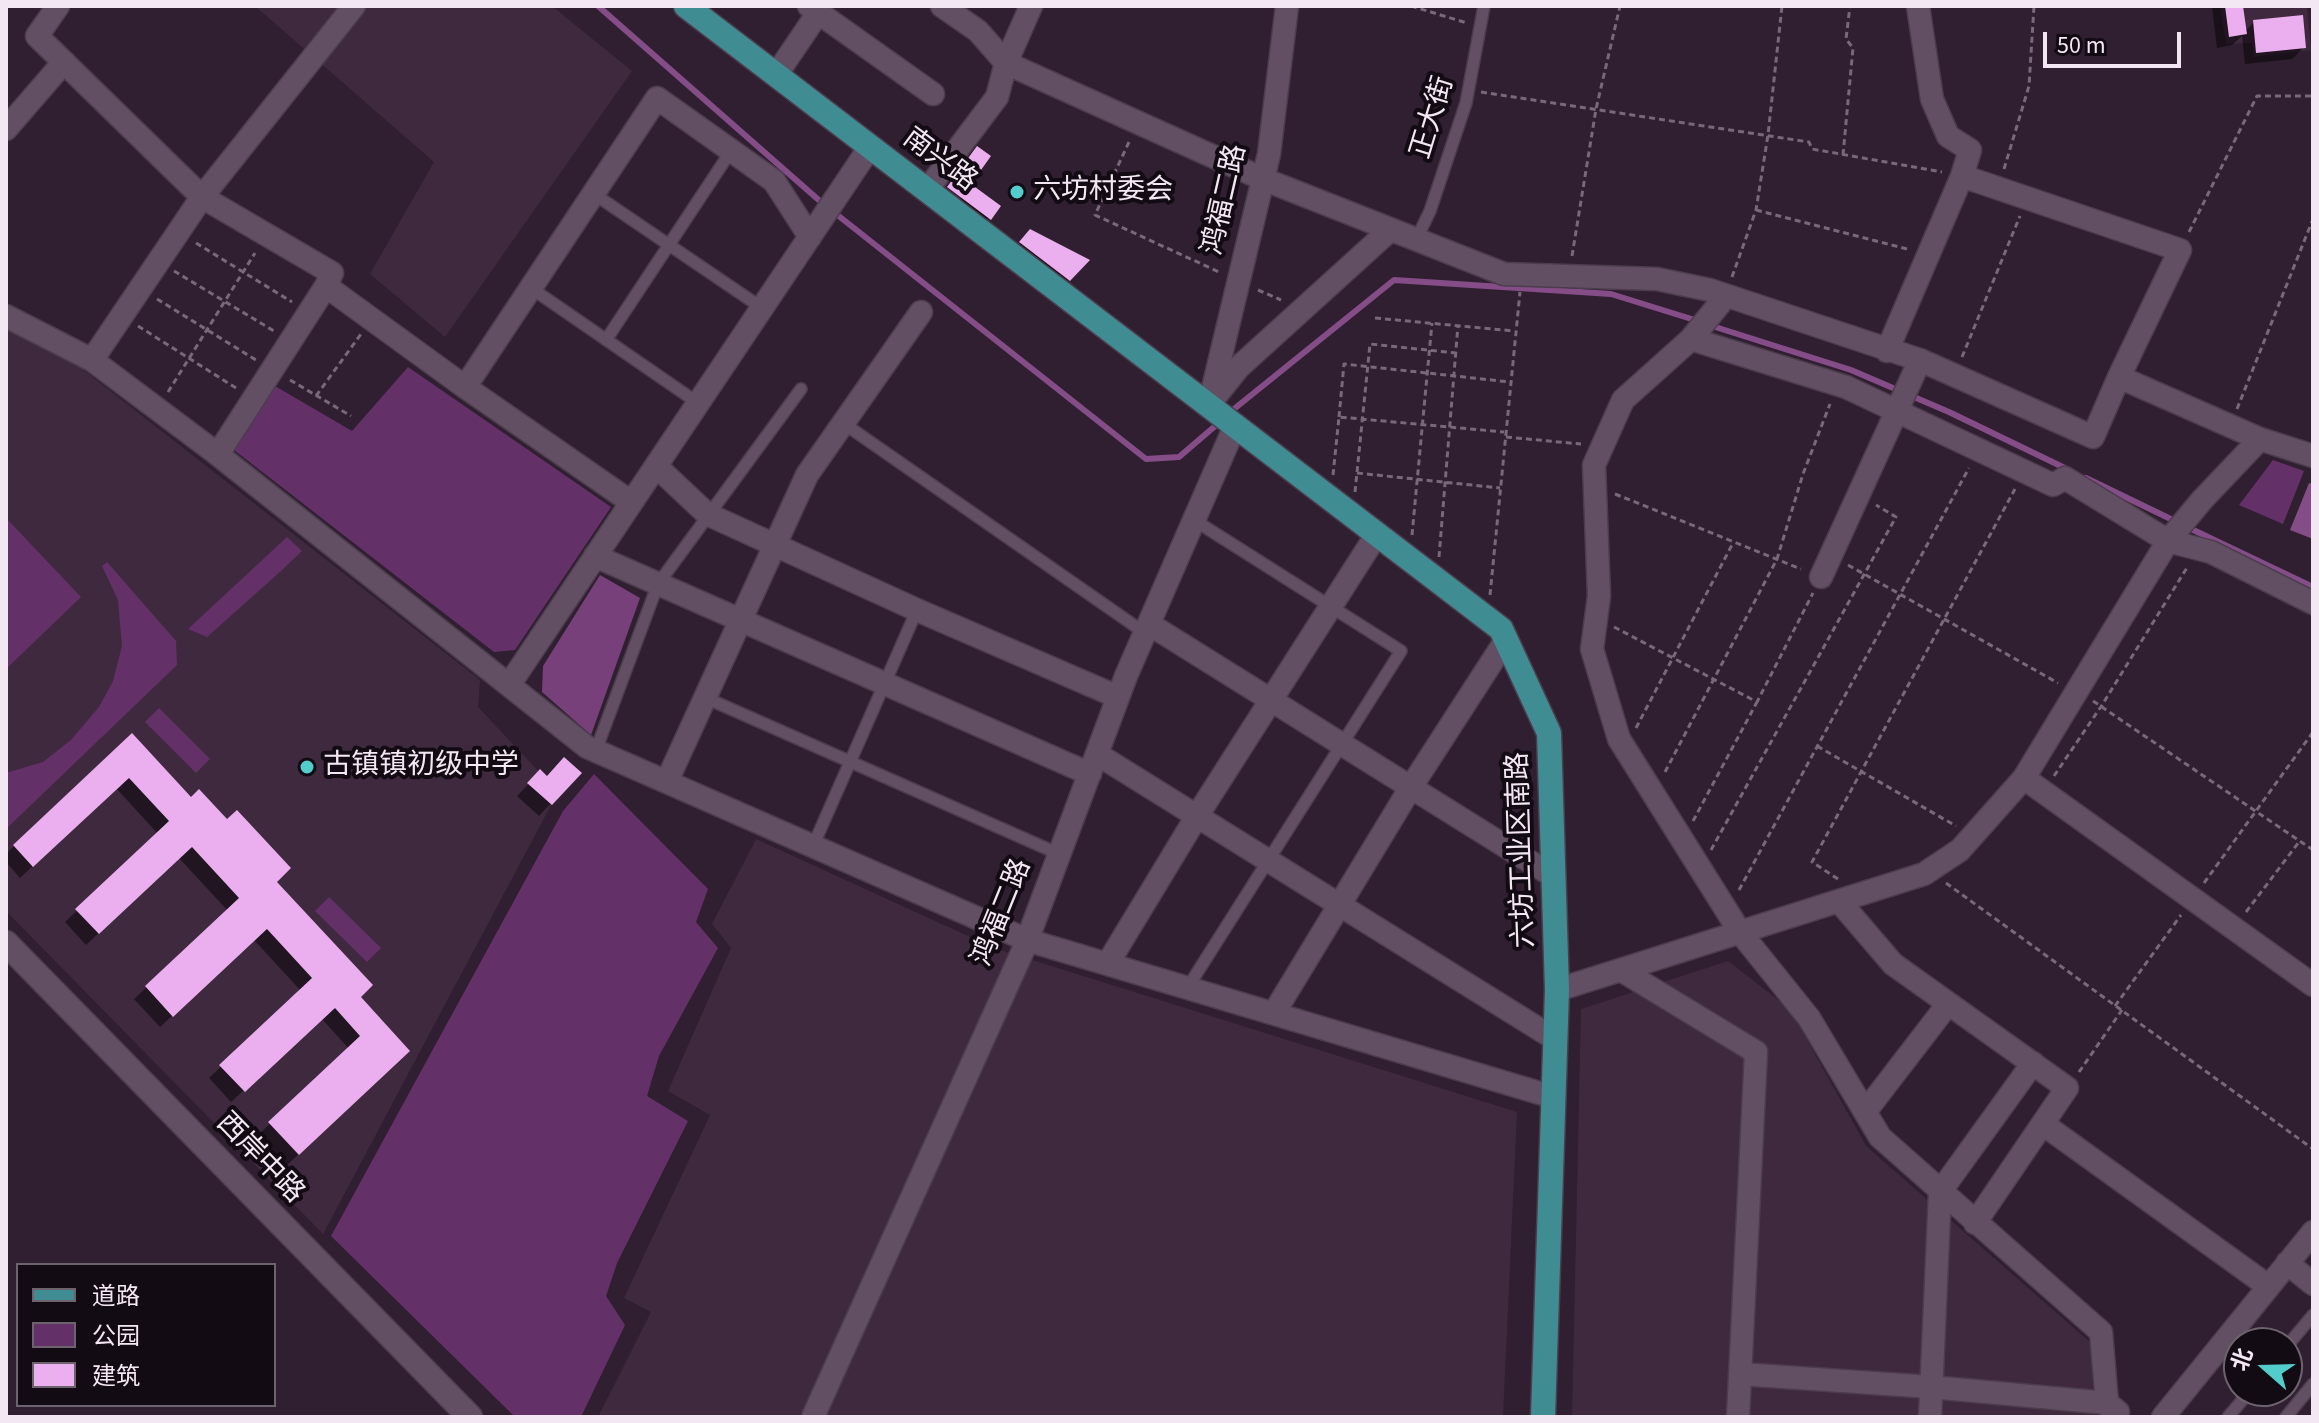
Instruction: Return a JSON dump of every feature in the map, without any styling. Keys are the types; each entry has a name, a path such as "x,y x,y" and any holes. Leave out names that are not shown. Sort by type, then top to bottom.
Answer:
{"main road":[{"name":"南兴路","path":"686,6 1223,416"},
{"name":"六坊工业区南路","path":"1223,416 1501,629 1549,733 1557,990 1543,1417"}],"street":[{"path":"58,6 37,36 202,197 332,273 218,454"},
{"path":"92,360 202,197 354,6"},
{"path":"942,6 978,31 1006,63 1263,179 1504,274 1657,279 1726,296 1920,360 2093,437 2180,250 1962,176"},
{"path":"927,190 997,97 1006,63 1031,6"},
{"name":"鸿福二路","path":"813,1417 1027,940 1118,697 1194,520 1223,416 1239,281 1269,154 1287,6"},
{"path":"1887,351 1962,176 1970,150 1948,136 1932,99 1918,6"},
{"path":"776,75 814,9 933,94"},
{"path":"6,129 64,62"},
{"path":"465,387 657,98 774,181 810,237"},
{"path":"509,685 870,147"},
{"path":"1223,416 1239,367 1390,230"},
{"path":"326,286 631,502"},
{"path":"1726,296 1691,339 1623,400 1594,465 1599,596 1592,649 1619,739 1740,932 1809,1018 1880,1137 2101,1332 2111,1410"},
{"path":"667,781 807,475 921,312"},
{"path":"6,316 92,360 218,454 587,747 1027,940 1553,1097"},
{"path":"1691,339 1838,384 2053,485 2065,478 2168,541 2211,552 2313,603"},
{"path":"1821,577 1920,360"},
{"path":"2119,377 2260,439 2313,456"},
{"path":"1557,990 1930,871 1960,850 2024,778 2168,541 2260,439"},
{"path":"656,466 707,514 1118,697"},
{"path":"1108,963 1197,816 1377,534"},
{"path":"595,556 884,683 1093,764 1197,816 1555,1039"},
{"path":"1147,628 1271,699 1553,876"},
{"path":"1274,1013 1411,787 1506,640"},
{"path":"2024,778 2313,985"},
{"path":"1839,901 1893,964 2067,1088 1975,1223"},
{"name":"西岸中路","path":"6,943 470,1417"},
{"path":"1621,970 1756,1052 1738,1417"},
{"path":"1865,1112 1948,1004"},
{"path":"1930,1417 1940,1192 2033,1063"},
{"path":"2043,1124 2268,1286"},
{"path":"2163,1417 2313,1232"},
{"path":"2287,1263 2313,1284"},
{"path":"1740,1374 1931,1387 2111,1410 2126,1417"}],"lane":[{"name":"正大街","path":"1416,240 1430,211 1469,90 1484,6"},
{"path":"606,340 731,151"},
{"path":"594,194 762,308"},
{"path":"531,288 698,403"},
{"path":"596,750 658,584 801,389"},
{"path":"843,423 1147,628"},
{"path":"1188,987 1401,651 1194,520"},
{"path":"813,846 917,610"},
{"path":"706,698 1059,854"},
{"path":"2286,1417 2313,1384"}],"path":[{"path":"1411,6 1482,28"},
{"path":"1569,276 1596,109 1620,6"},
{"path":"1726,296 1756,210 1768,135 1782,6"},
{"path":"1843,155 1853,48 1846,39 1850,6"},
{"path":"1997,188 2029,86 2034,6"},
{"path":"1469,90 1809,142 1812,149 1962,176"},
{"path":"2180,250 2257,96 2313,96"},
{"path":"1137,122 1095,215 1302,310"},
{"path":"1954,375 2028,198"},
{"path":"1756,210 1928,254"},
{"path":"2230,426 2313,219"},
{"path":"178,232 309,313"},
{"path":"158,409 267,235"},
{"path":"159,261 290,341"},
{"path":"140,289 351,416"},
{"path":"1488,619 1519,302"},
{"path":"121,316 253,399"},
{"path":"1375,318 1516,331"},
{"path":"316,396 372,320"},
{"path":"1409,559 1432,323"},
{"path":"1438,580 1458,325"},
{"path":"1352,515 1370,344 1456,353"},
{"path":"1331,499 1344,364 1511,382"},
{"path":"1654,793 1777,559 1803,474 1838,384"},
{"path":"1339,417 1603,446"},
{"path":"1728,911 1979,451"},
{"path":"1862,894 1812,862 2024,472"},
{"path":"1357,473 1501,488"},
{"path":"1595,486 1821,577 1684,839"},
{"path":"1701,867 1896,517 1859,494"},
{"path":"1625,749 1734,542"},
{"path":"2043,792 2102,705 2199,549"},
{"path":"1831,555 2102,705 2313,850"},
{"path":"1596,617 1757,702"},
{"path":"2115,1006 2313,732"},
{"path":"1817,746 1973,836"},
{"path":"2234,928 2300,841"},
{"path":"1930,871 2313,1149"},
{"path":"2067,1088 2122,1010"}],"shaded area":[{"path":"255,6 552,6 632,71 445,337 370,274 434,162"},
{"path":"2220,6 2307,6 2311,50 2254,57 2252,43 2226,44"},
{"path":"6,329 81,368 480,680 478,707 558,792 323,1234 6,911"},
{"path":"2309,483 2313,484 2313,539 2290,530"},
{"path":"600,575 640,598 591,735 542,692 543,666"},
{"path":"756,839 994,948 1517,1112 1503,1417 598,1417 651,1312 624,1298 710,1115 668,1091 731,948 712,924"},
{"path":"1728,961 1790,1009 1866,1146 2091,1343 2096,1417 1572,1417 1581,1009"}],"green space":[{"path":"408,367 611,507 515,650 494,652 234,450 275,386 352,431"},
{"path":"2273,460 2304,471 2283,524 2239,505"},
{"path":"6,518 81,597 6,669"},
{"path":"287,537 302,551 282,570 207,637 188,629"},
{"path":"107,562 176,641 177,665 6,829 6,773 43,762 71,740 99,707 113,681 122,646 118,600 102,566"},
{"path":"159,708 210,759 196,773 145,722"},
{"path":"594,774 708,889 696,922 718,948 659,1056 647,1096 688,1121 617,1263 606,1296 625,1325 581,1417 515,1417 331,1236 563,811"},
{"path":"329,897 381,948 367,962 315,911"}],"building":[{"path":"2225,6 2243,6 2247,34 2229,37"},
{"path":"2303,15 2306,48 2256,53 2253,20"},
{"path":"977,146 991,156 971,184 1001,206 991,220 947,187"},
{"path":"1030,229 1090,260 1070,281 1019,242"},
{"path":"132,733 191,797 199,789 227,819 237,810 291,868 277,882 373,985 361,997 410,1051 299,1155 268,1122 360,1036 335,1008 245,1092 219,1065 312,978 267,929 173,1017 145,986 239,898 192,847 99,934 75,909 169,821 129,778 33,867 13,845"},
{"path":"564,757 582,773 552,805 527,783 540,769 547,776"}],"waterway":[{"path":"598,6 821,202 1146,459 1179,457 1221,421"},
{"path":"1229,413 1394,280 1611,294 1698,321"},
{"path":"1709,325 1851,370 1949,412 2069,470"},
{"path":"2086,478 2177,522"},
{"path":"2187,527 2313,587"}],"place":[{"name":"六坊村委会","path":"1017,192"},
{"name":"古镇镇初级中学","path":"307,767"}]}
